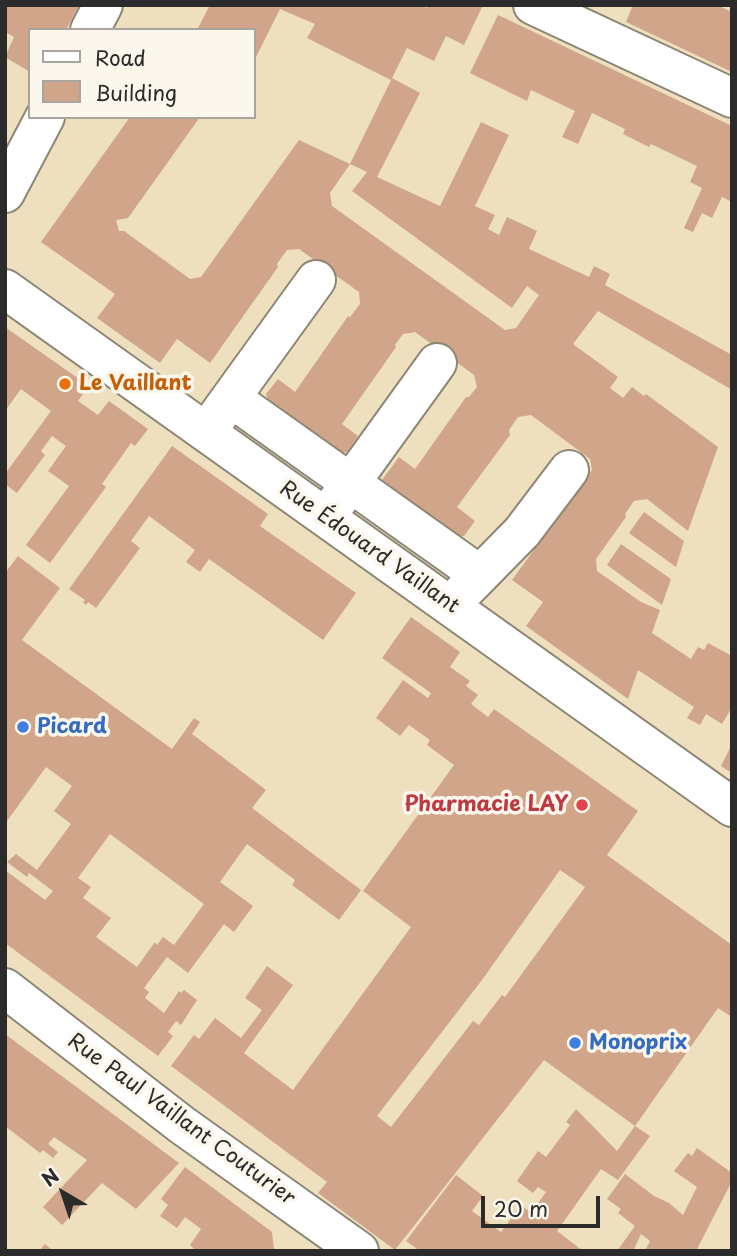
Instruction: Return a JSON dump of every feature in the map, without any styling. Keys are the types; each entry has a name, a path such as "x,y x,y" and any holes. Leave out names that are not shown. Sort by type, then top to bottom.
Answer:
{"street":[{"path":"91,28 103,5"},
{"path":"533,5 732,98"},
{"path":"5,193 44,119"},
{"path":"206,432 316,280"},
{"name":"Rue Édouard Vaillant","path":"5,289 732,807"},
{"path":"325,517 437,363"},
{"path":"231,398 480,575"},
{"path":"449,606 522,532 569,470"},
{"name":"Rue Paul Vaillant Couturier","path":"5,988 182,1125 318,1239 359,1251"}],"building":[{"path":"5,5 79,5 67,28 28,28 28,71 5,57 14,37 5,32"},
{"path":"210,5 482,7 464,45 446,36 434,61 407,48 391,80 307,38 315,24 280,9 256,57 256,28 198,28"},
{"path":"633,5 717,5 732,12 732,72 626,22"},
{"path":"498,15 732,126 732,202 722,197 712,218 702,213 693,232 684,228 702,188 690,182 697,166 623,134 625,129 592,113 578,144 562,137 575,111 531,90 527,101 470,73"},
{"path":"392,78 420,93 377,177 440,206 481,122 509,135 475,206 495,215 488,229 499,235 507,217 537,231 529,249 589,277 594,266 610,274 605,285 732,355 732,390 598,311 573,344 618,377 610,388 623,398 632,387 644,396 646,394 718,447 688,531 647,499 634,501 596,559 597,571 641,602 660,610 652,633 691,659 698,647 704,650 708,643 732,656 732,707 722,724 706,714 700,725 687,718 694,707 638,670 628,699 526,626 543,602 512,580 592,470 590,459 531,415 518,417 509,430 510,435 457,507 475,521 464,536 457,537 379,484 399,457 415,469 466,397 477,387 474,375 415,332 403,334 342,424 358,436 347,452 340,453 268,400 266,394 278,379 295,392 348,316 350,317 360,304 359,292 299,249 287,250 277,264 278,267 210,363 177,339 160,363 97,318 115,294 41,242 129,119 199,119 128,218 116,220 119,231 124,231 190,279 201,277 299,140 350,164","holes":["350,164 367,172 352,191 512,308 527,286 539,295 516,328 505,330 332,206 330,193"]},
{"path":"5,327 89,386 78,401 98,415 109,401 148,429 135,446 131,443 102,484 106,487 50,563 26,545 69,486 48,471 66,446 52,436 41,451 45,455 17,493 5,484 5,474 51,411 21,389 5,411"},
{"path":"172,446 268,514 260,526 356,593 323,640 209,559 200,572 186,562 195,550 149,516 131,541 140,548 96,608 88,602 86,605 83,602 85,600 69,589"},
{"path":"644,512 684,541 676,567 629,533"},
{"path":"621,544 671,579 662,605 607,565"},
{"path":"18,556 60,588 22,640 172,749 194,718 200,722 192,734 266,790 252,808 361,890 339,920 292,885 295,880 247,844 220,882 253,906 234,932 224,924 188,973 167,957 144,988 149,992 145,998 164,1013 179,991 181,993 184,990 197,1000 181,1025 176,1021 168,1032 173,1036 158,1056 5,943 5,870 45,900 53,891 29,873 27,877 7,862 16,854 37,870 71,824 54,811 72,786 46,767 5,824 5,573","holes":["110,834 204,904 174,945 163,937 157,945 155,942 137,967 96,937 111,918 83,898 91,887 78,878"]},
{"path":"411,617 460,652 450,667 470,681 466,686 478,695 471,704 488,717 494,709 638,811 607,855 732,945 732,1017 718,1008 635,1126 544,1060 395,1250 318,1193 327,1182 171,1066 194,1035 199,1039 215,1018 241,1038 262,1010 245,998 267,966 293,985 244,1053 293,1090 411,927 363,891 454,765 427,745 430,740 409,725 400,736 376,718 403,680 428,698 431,693 382,658","holes":["560,870 585,887 505,997 502,995 479,1025 473,1021 391,1127 377,1116 482,980"]},
{"path":"732,744 732,773 721,766"},
{"path":"5,1034 179,1163 136,1209 102,1183 62,1225 43,1207 87,1160 54,1137 48,1144 58,1152 53,1158 43,1150 40,1153 5,1126"},
{"path":"576,1109 617,1151 635,1126 650,1136 618,1180 601,1169 557,1231 583,1251 420,1251 406,1241 456,1175 483,1196 472,1211 501,1232 521,1205 531,1213 546,1192 538,1187 533,1193 517,1181 538,1151 546,1157 570,1125 566,1122"},
{"path":"697,1148 732,1173 732,1181 696,1251 645,1251 650,1241 641,1234 633,1251 617,1251 635,1226 618,1213 621,1209 607,1199 625,1174 683,1215 697,1187 674,1171 688,1153 692,1156"},
{"path":"185,1167 272,1232 273,1251 196,1251 190,1245 201,1229 185,1217 177,1228 160,1216 168,1205 161,1199"},
{"path":"45,1244 53,1251 39,1251"}],"place":[{"name":"Le Vaillant","path":"65,384"},
{"name":"Picard","path":"23,727"},
{"name":"Pharmacie LAY","path":"582,805"},
{"name":"Monoprix","path":"575,1043"}]}
